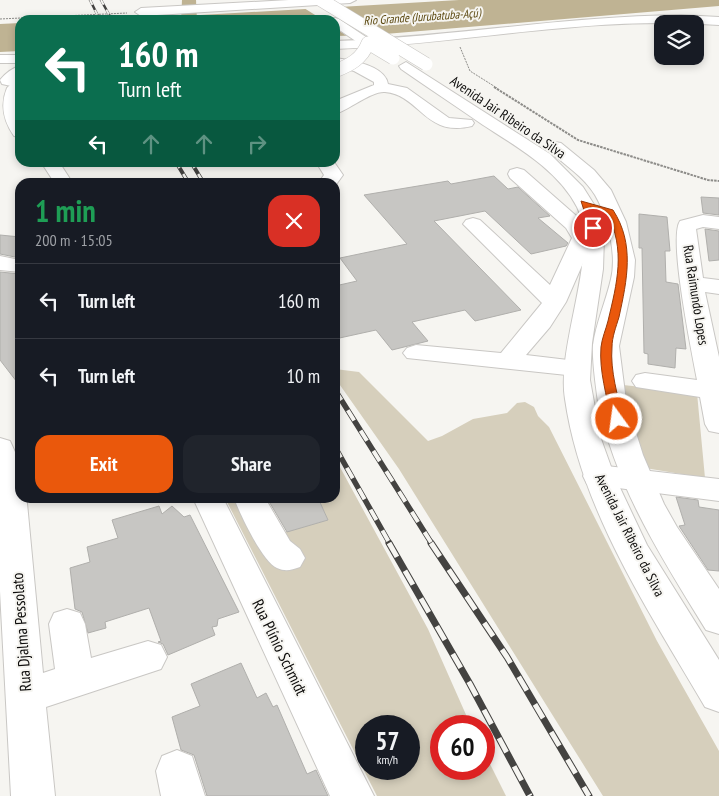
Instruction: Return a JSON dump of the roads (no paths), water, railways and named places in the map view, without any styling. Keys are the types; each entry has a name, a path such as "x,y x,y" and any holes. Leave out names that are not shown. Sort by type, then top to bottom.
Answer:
{"main road":[{"path":"300,0 324,15"},
{"name":"Avenida Jair Ribeiro da Silva","path":"321,0 520,123"},
{"path":"141,12 350,0"},
{"path":"340,45 404,42 664,18 719,21"},
{"name":"Avenida Jair Ribeiro da Silva","path":"340,25 406,66 544,158 564,176 584,202 593,228 592,273 576,368 578,398 598,476 634,549 719,694"},
{"path":"340,69 360,59 365,53 368,43"},
{"path":"0,59 15,59"},
{"path":"340,63 367,70 381,81 381,87"},
{"path":"12,85 4,98 4,106 9,118 15,126"},
{"path":"340,107 381,87 402,90 445,123 466,123"},
{"name":"Avenida Jair Ribeiro da Silva","path":"543,138 588,174 604,194 616,222 624,260 623,277 606,346 612,401 625,446 664,536 719,619"},
{"path":"53,167 60,178"},
{"path":"328,167 334,175 331,178"},
{"path":"507,362 541,322 554,302 583,238 574,224 517,174"},
{"path":"584,202 610,211"},
{"name":"Rua Raimundo Lopes","path":"719,223 703,221 688,225 686,229 692,284 713,379 719,424"},
{"path":"474,224 554,302"},
{"path":"692,284 719,287"},
{"path":"416,353 576,368"},
{"path":"645,381 713,379"},
{"path":"598,476 638,479 719,490"},
{"name":"Rua Djalma Pessolato","path":"10,480 11,640 26,696 33,796"},
{"name":"Rua Plínio Schmidt","path":"210,503 352,796"},
{"path":"252,503 278,550 288,558"},
{"path":"671,615 719,656"},
{"path":"67,624 76,681"},
{"path":"26,696 148,657"}],"water":[{"name":"Rio Grande (Jurubatuba-Açú)","path":"459,0 719,0 719,6 373,35 340,36 340,15 201,15"},
{"path":"15,23 15,51 0,52 0,24"}],"waterway":[{"path":"189,0 189,15"}],"railway":[{"path":"90,0 98,15"},
{"path":"101,0 109,15"},
{"path":"179,167 186,178"},
{"path":"194,167 201,178"},
{"path":"340,398 432,544"},
{"path":"340,456 390,544"},
{"path":"389,543 470,684 530,796"},
{"path":"431,543 507,657 589,796"}]}
